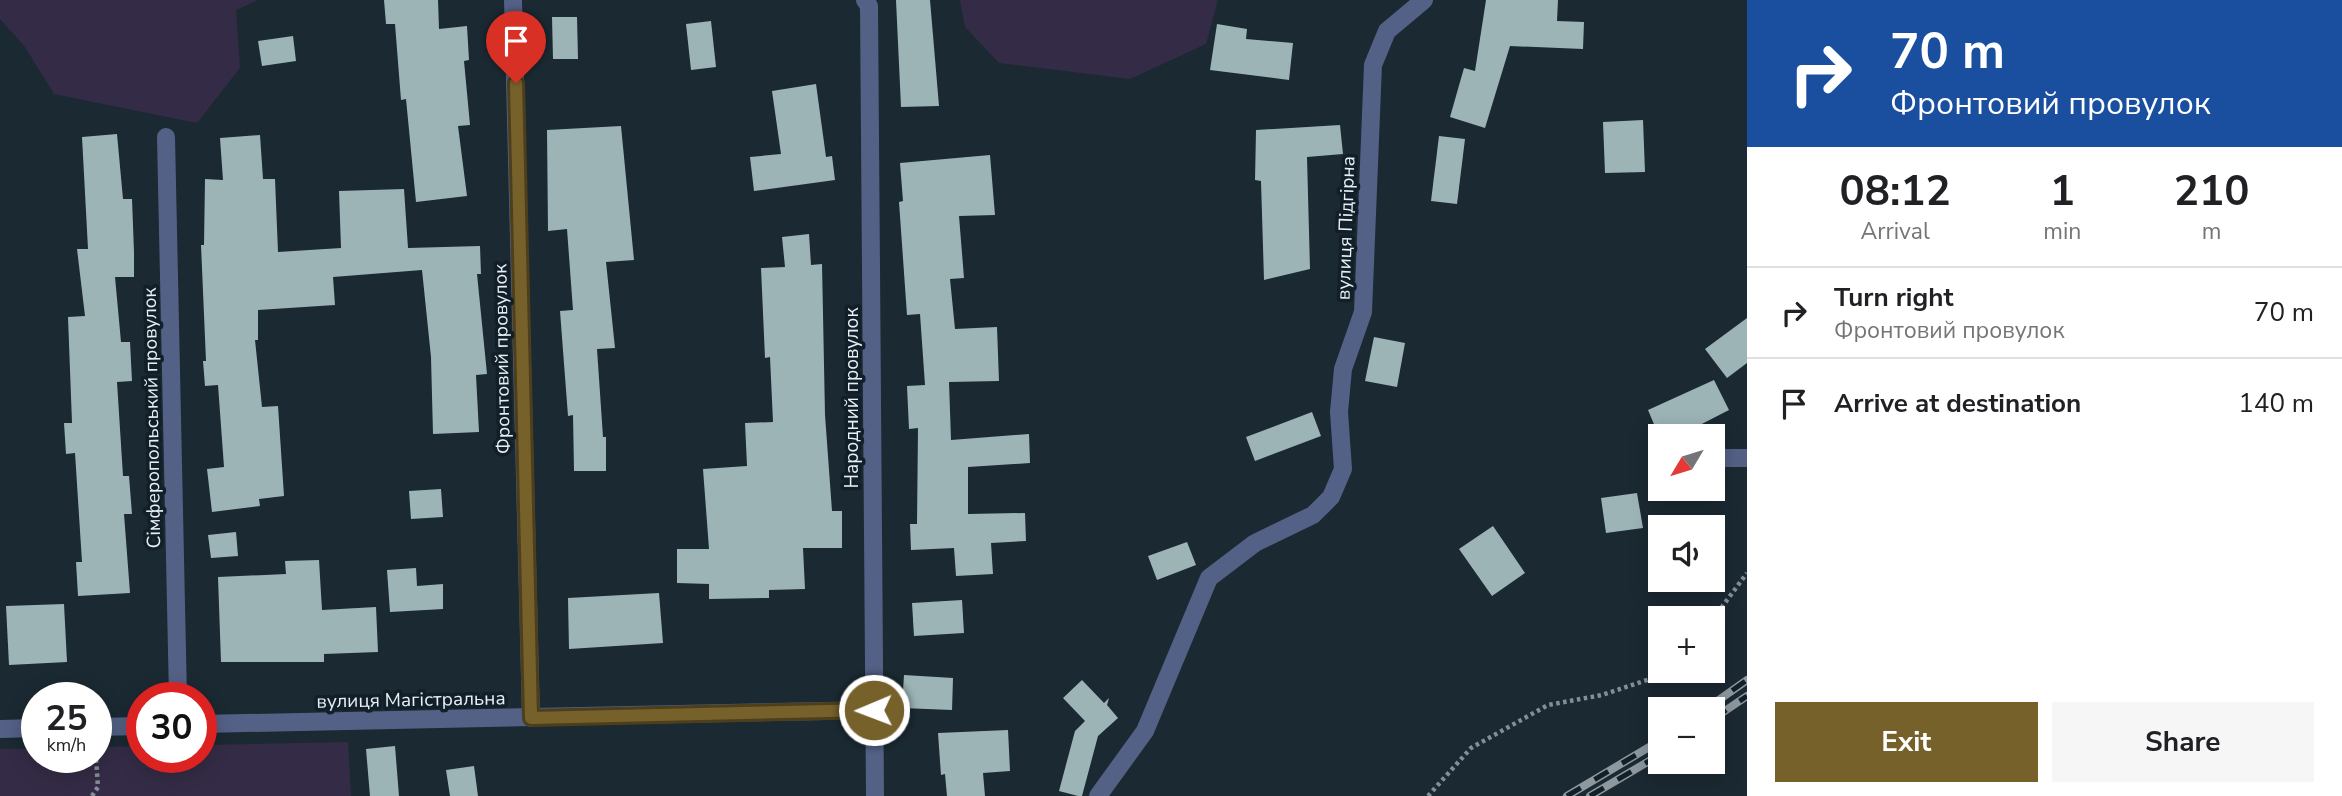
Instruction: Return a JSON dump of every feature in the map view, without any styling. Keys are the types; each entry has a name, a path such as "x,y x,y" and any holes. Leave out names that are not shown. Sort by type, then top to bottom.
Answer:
{"street":[{"name":"Фронтовий провулок","path":"513,0 531,718"},
{"name":"Народний провулок","path":"865,0 869,6 874,796"},
{"name":"вулиця Підгірна","path":"1098,796 1145,731 1209,578 1255,543 1313,514 1331,497 1343,469 1339,412 1343,369 1363,312 1373,65 1387,32 1424,0"},
{"name":"Сімферопольський провулок","path":"166,137 178,682"},
{"path":"1726,458 1747,458"},
{"name":"вулиця Магістральна","path":"217,724 874,710"},
{"path":"0,729 21,728"}],"path":[{"path":"1723,606 1747,573"},
{"path":"1428,796 1471,748 1548,705 1602,695 1648,680"},
{"path":"92,796 98,787 97,773"}],"shaded area":[{"path":"0,0 258,0 236,10 240,68 197,123 54,94 25,47 0,19"},
{"path":"960,0 1218,0 1206,44 1130,79 999,63 965,27"},
{"path":"348,742 351,796 0,796 0,749 21,749 21,773 112,773 112,747 126,746 126,773 217,773 217,745"}],"building":[{"path":"384,0 438,0 439,29 467,26 469,60 464,61 470,125 458,126 467,196 416,202 406,99 401,100 395,24 386,24"},
{"path":"896,0 930,0 939,106 901,107"},
{"path":"1486,0 1558,0 1557,21 1584,22 1583,49 1510,46 1485,128 1450,117 1464,68 1475,71"},
{"path":"552,17 577,17 578,59 553,59"},
{"path":"711,21 716,67 691,70 686,24"},
{"path":"1217,24 1247,29 1246,39 1293,43 1289,80 1210,70"},
{"path":"293,36 296,61 262,66 258,41"},
{"path":"816,84 826,157 832,156 835,180 754,191 750,157 781,154 772,91"},
{"path":"1643,120 1645,172 1605,173 1603,122"},
{"path":"1340,125 1343,154 1307,157 1310,269 1264,280 1261,181 1255,180 1256,130"},
{"path":"621,126 634,260 606,262 615,348 597,349 603,437 606,437 606,471 574,471 573,415 568,416 560,311 573,310 567,229 548,231 547,130"},
{"path":"117,134 123,199 132,199 134,252 134,277 115,277 121,342 130,342 132,381 117,382 123,476 129,476 132,514 124,514 130,593 78,596 76,562 82,562 75,453 66,454 64,423 72,423 68,317 85,316 77,249 88,249 82,137"},
{"path":"260,135 263,179 275,179 278,252 341,248 339,191 404,189 408,248 480,246 481,274 477,274 487,374 476,375 479,432 433,434 431,357 422,270 333,277 335,305 258,310 258,340 255,340 262,407 278,406 284,496 259,499 260,506 212,512 207,469 224,467 218,385 205,386 203,361 206,361 201,245 204,245 205,179 223,180 220,138"},
{"path":"1439,136 1465,139 1457,204 1431,201"},
{"path":"990,155 995,215 959,216 964,278 950,279 955,329 997,327 999,381 949,382 951,440 1029,434 1030,463 968,467 968,514 1025,513 1026,541 991,543 993,574 956,576 954,548 911,550 910,524 917,524 918,428 909,429 907,386 925,385 920,314 907,315 899,202 903,201 900,163"},
{"path":"809,234 811,265 822,264 825,415 832,511 842,511 842,548 803,548 805,589 769,590 769,598 709,599 709,584 677,583 677,549 709,549 703,469 747,466 745,423 773,422 770,357 765,358 761,268 785,267 782,237"},
{"path":"1747,318 1747,363 1727,378 1705,349"},
{"path":"1374,337 1405,343 1397,387 1365,381"},
{"path":"1714,380 1729,410 1702,424 1654,424 1648,410"},
{"path":"1312,412 1321,436 1255,461 1246,437"},
{"path":"441,489 443,517 411,519 409,491"},
{"path":"1637,493 1643,528 1606,533 1601,498"},
{"path":"1493,526 1525,573 1492,596 1459,549"},
{"path":"236,532 238,556 211,558 208,535"},
{"path":"1187,542 1196,565 1157,580 1148,556"},
{"path":"319,560 322,610 376,607 378,652 324,654 324,662 221,662 218,577 286,574 285,561"},
{"path":"416,568 417,586 443,584 443,609 390,612 387,570"},
{"path":"659,593 663,643 569,649 568,598"},
{"path":"962,600 964,633 914,636 912,603"},
{"path":"64,604 67,662 9,665 6,606"},
{"path":"904,675 953,678 952,710 902,708"},
{"path":"1082,680 1104,703 1109,698 1107,705 1118,718 1098,736 1082,796 1078,796 1059,791 1075,731 1085,721 1063,698"},
{"path":"1008,730 1010,771 983,773 985,796 947,796 945,774 941,775 938,733"},
{"path":"395,746 399,796 370,796 366,749"},
{"path":"474,766 478,796 450,796 446,770"}],"railway":[{"path":"1723,697 1747,680"},
{"path":"1725,711 1747,696"},
{"path":"1567,796 1648,748"},
{"path":"1590,796 1648,762"}],"route":[{"path":"516,83 531,718 874,710"}]}
